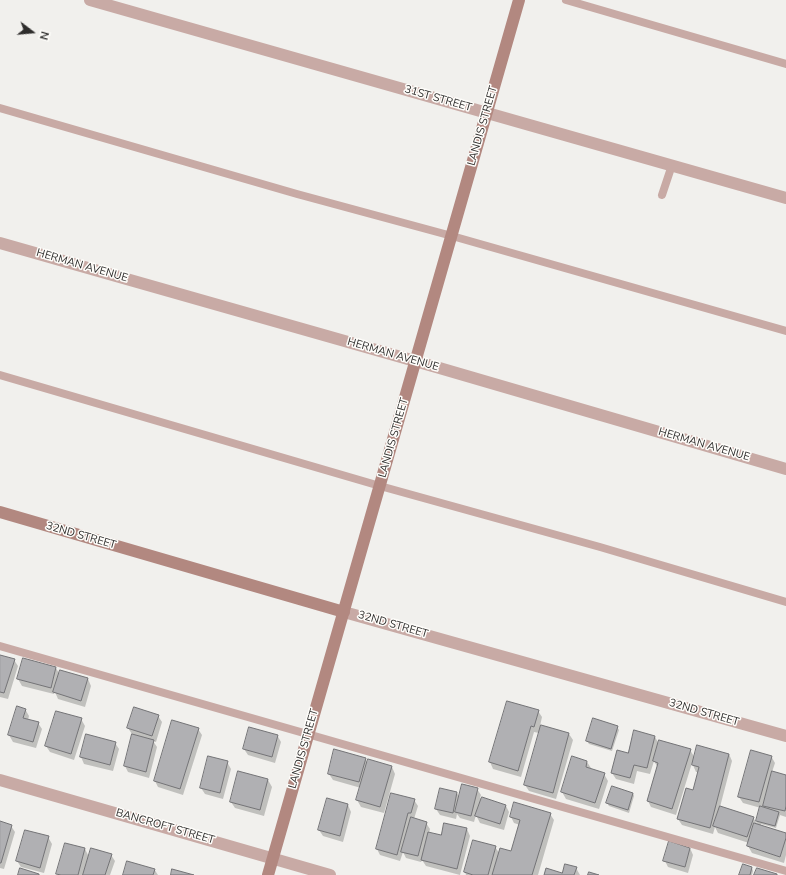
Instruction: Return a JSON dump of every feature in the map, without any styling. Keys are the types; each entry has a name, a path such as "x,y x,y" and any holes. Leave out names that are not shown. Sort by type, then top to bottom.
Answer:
{"main road":[{"name":"LANDIS STREET","path":"268,875 519,0"},
{"name":"32ND STREET","path":"0,512 344,612"}],"street":[{"name":"31ST STREET","path":"90,0 786,198"},
{"name":"HERMAN AVENUE","path":"0,243 416,361 786,469"},
{"name":"32ND STREET","path":"344,612 786,736"},
{"name":"BANCROFT STREET","path":"0,780 330,875"}],"lane":[{"path":"566,0 786,64"},
{"path":"0,108 297,194 452,236 786,331"},
{"path":"662,195 672,166"},
{"path":"0,376 380,486 600,547 786,602"},
{"path":"0,646 786,871"}],"building":[{"path":"0,655 15,659 4,693 0,692"},
{"path":"23,658 56,667 51,688 17,679"},
{"path":"60,670 88,678 81,701 53,692"},
{"path":"507,701 539,710 534,727 531,726 518,771 489,762"},
{"path":"17,706 26,709 23,718 39,722 33,742 8,735"},
{"path":"134,707 159,715 152,736 127,728"},
{"path":"56,711 82,718 71,754 45,746"},
{"path":"593,718 618,726 611,749 586,741"},
{"path":"172,720 199,728 180,789 154,781"},
{"path":"541,725 569,733 553,793 524,785"},
{"path":"249,727 278,735 272,757 243,749"},
{"path":"634,730 655,736 647,768 634,765 630,778 611,773 617,750 628,753"},
{"path":"86,734 116,742 110,765 80,757"},
{"path":"132,734 154,740 146,772 124,766"},
{"path":"659,740 691,749 672,809 647,801 658,763 653,761"},
{"path":"697,745 729,754 710,828 677,819 686,788 693,790 699,767 692,765"},
{"path":"334,749 366,758 359,782 328,774"},
{"path":"751,750 772,756 759,802 738,797"},
{"path":"208,756 228,761 220,793 200,788"},
{"path":"572,756 587,761 586,767 605,773 595,803 561,792"},
{"path":"368,759 392,766 380,807 356,800"},
{"path":"238,771 268,779 260,810 230,802"},
{"path":"772,771 786,775 785,811 763,806"},
{"path":"462,784 478,788 471,816 455,812"},
{"path":"612,786 633,793 628,810 606,803"},
{"path":"440,788 457,792 453,813 435,809"},
{"path":"391,793 415,799 411,813 408,813 397,855 376,849"},
{"path":"482,797 506,805 500,824 475,816"},
{"path":"327,798 348,804 340,836 318,830"},
{"path":"514,802 551,813 532,875 492,875 500,848 511,851 520,820 510,817"},
{"path":"720,806 754,817 747,837 713,826"},
{"path":"760,806 779,812 775,826 756,821"},
{"path":"411,817 427,822 418,856 401,852"},
{"path":"0,821 12,825 1,863 0,863"},
{"path":"444,823 467,828 457,869 421,860 428,832 441,835"},
{"path":"754,823 786,833 786,838 780,857 747,846"},
{"path":"25,830 49,836 40,868 16,861"},
{"path":"473,840 496,846 488,875 473,875 464,872"},
{"path":"669,841 690,848 685,867 663,861"},
{"path":"65,843 85,848 78,875 56,874"},
{"path":"91,848 112,854 105,875 83,875"},
{"path":"127,861 155,869 153,875 123,875"},
{"path":"565,864 577,867 574,875 544,875 546,868 562,873"},
{"path":"743,864 752,867 750,875 739,875"},
{"path":"20,868 39,874 39,875 18,875"},
{"path":"757,868 777,874 777,875 754,875"},
{"path":"172,869 194,875 171,875"},
{"path":"589,872 599,875 588,875"}]}
